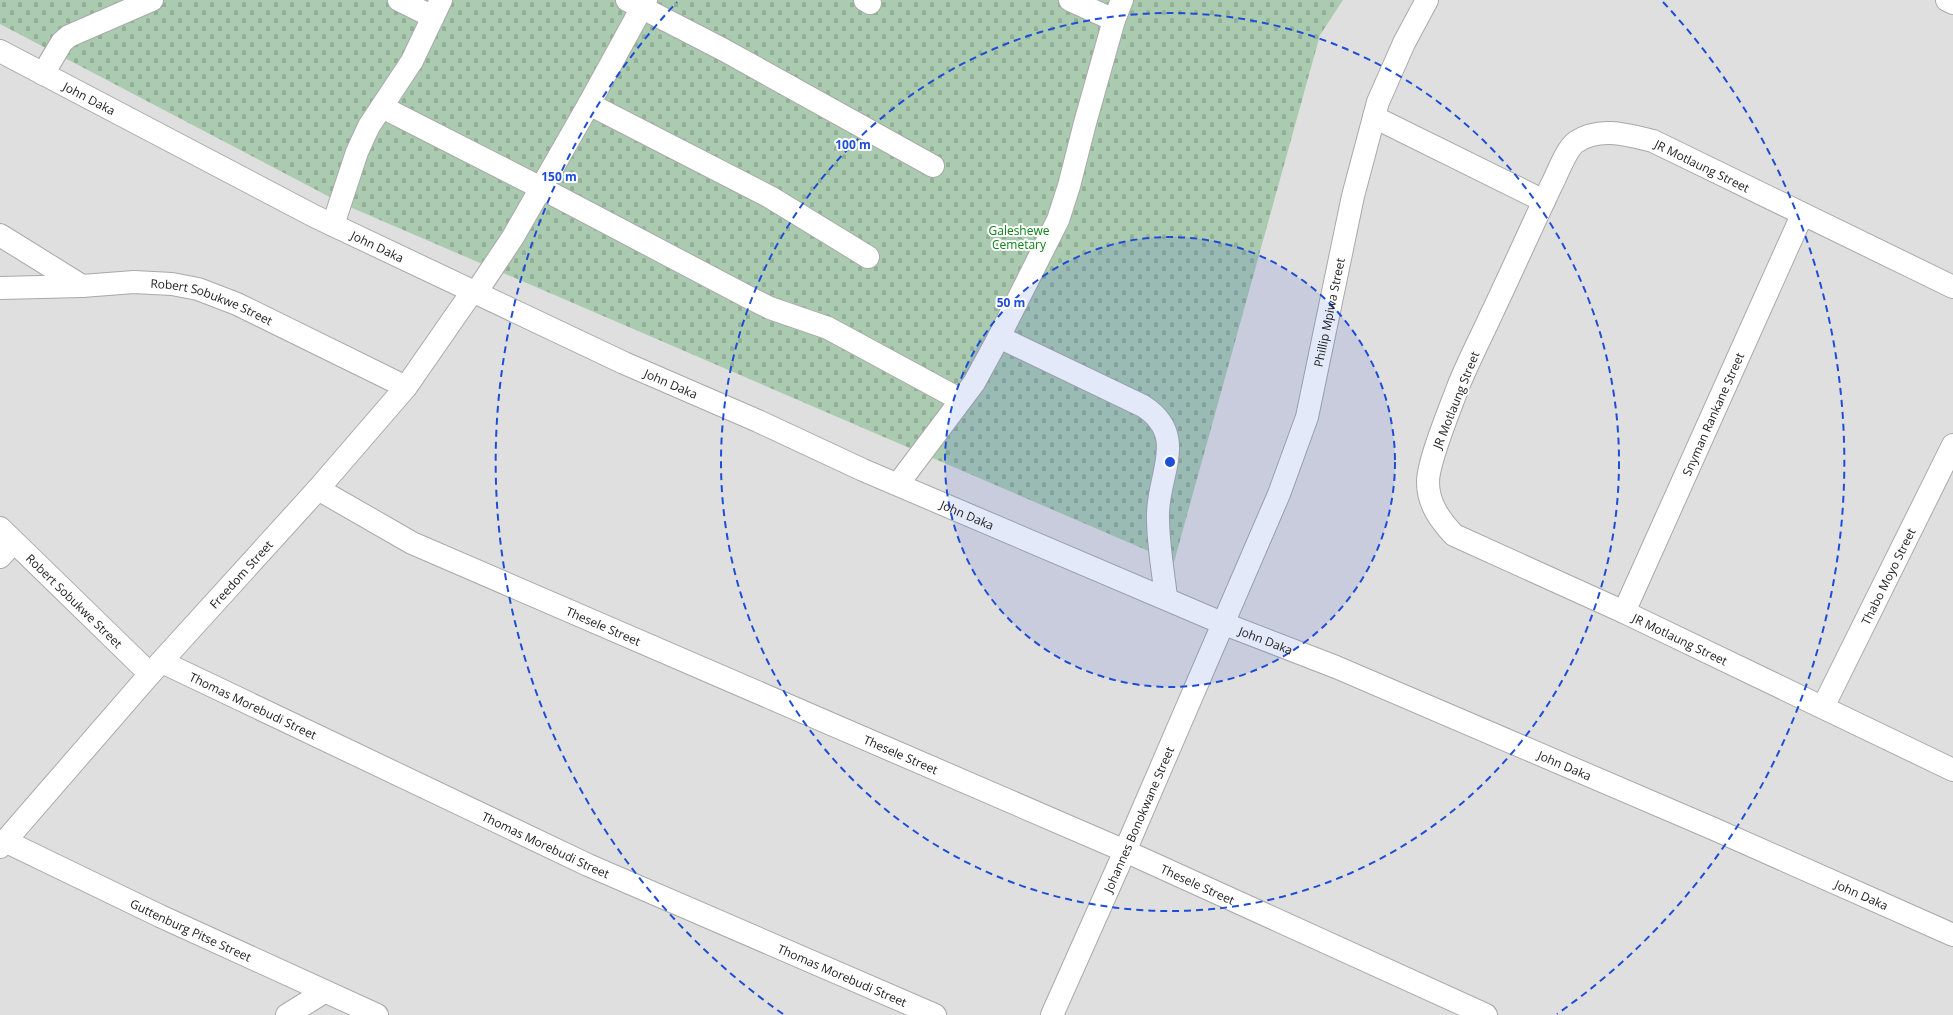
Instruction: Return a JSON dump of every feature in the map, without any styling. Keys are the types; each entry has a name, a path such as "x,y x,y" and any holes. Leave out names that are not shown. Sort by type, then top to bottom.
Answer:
{"street":[{"path":"43,74 62,42 69,36 128,7 152,0"},
{"path":"333,225 357,152 369,126 412,61 437,8 399,0"},
{"path":"1070,0 1114,20"},
{"path":"898,484 974,383 1058,220 1069,186 1084,123 1114,20 1122,0"},
{"name":"Phillip Mpiwa Street","path":"1222,623 1276,500 1307,417 1353,196 1374,116 1384,84 1427,0"},
{"path":"1947,0 1953,3"},
{"path":"638,2 933,166"},
{"name":"Freedom Street","path":"2,844 406,387 513,237 589,104 638,2"},
{"name":"John Daka","path":"0,52 333,225 624,363 898,484 1166,597 1222,623 1336,667 1593,777 1953,936"},
{"path":"589,104 770,197 868,257"},
{"path":"382,107 541,188 770,308 828,328 961,400"},
{"path":"1374,116 1544,201"},
{"name":"JR Motlaung Street","path":"1953,287 1802,215 1653,141 1616,132 1600,133 1575,142 1567,154 1544,201 1458,386 1430,467 1428,482 1429,493 1437,516 1454,535 1624,612 1953,770"},
{"name":"Snyman Rankane Street","path":"1624,612 1802,215"},
{"path":"0,235 82,286"},
{"name":"Robert Sobukwe Street","path":"0,288 82,286 134,282 172,284 198,289 237,304 406,387"},
{"path":"999,337 1143,406 1154,413 1160,421 1168,444 1169,458 1158,500 1158,518 1166,597"},
{"name":"Thabo Moyo Street","path":"1823,707 1953,445"},
{"name":"Thesele Street","path":"318,488 419,546 1125,851 1486,1015"},
{"path":"0,557 7,535"},
{"name":"Robert Sobukwe Street","path":"7,535 156,668"},
{"name":"Johannes Bonokwane Street","path":"1052,1015 1125,851 1222,623"},
{"name":"Thomas Morebudi Street","path":"156,668 588,865 935,1015"},
{"name":"Guttenburg Pitse Street","path":"2,844 377,1015"},
{"path":"287,1015 324,992"}],"shaded area":[{"path":"0,0 1953,0 1953,1015 0,1015"}],"green space":[{"name":"Galeshewe Cemetary","path":"0,0 1343,0 1320,35 1174,562 343,204 0,24"}]}
